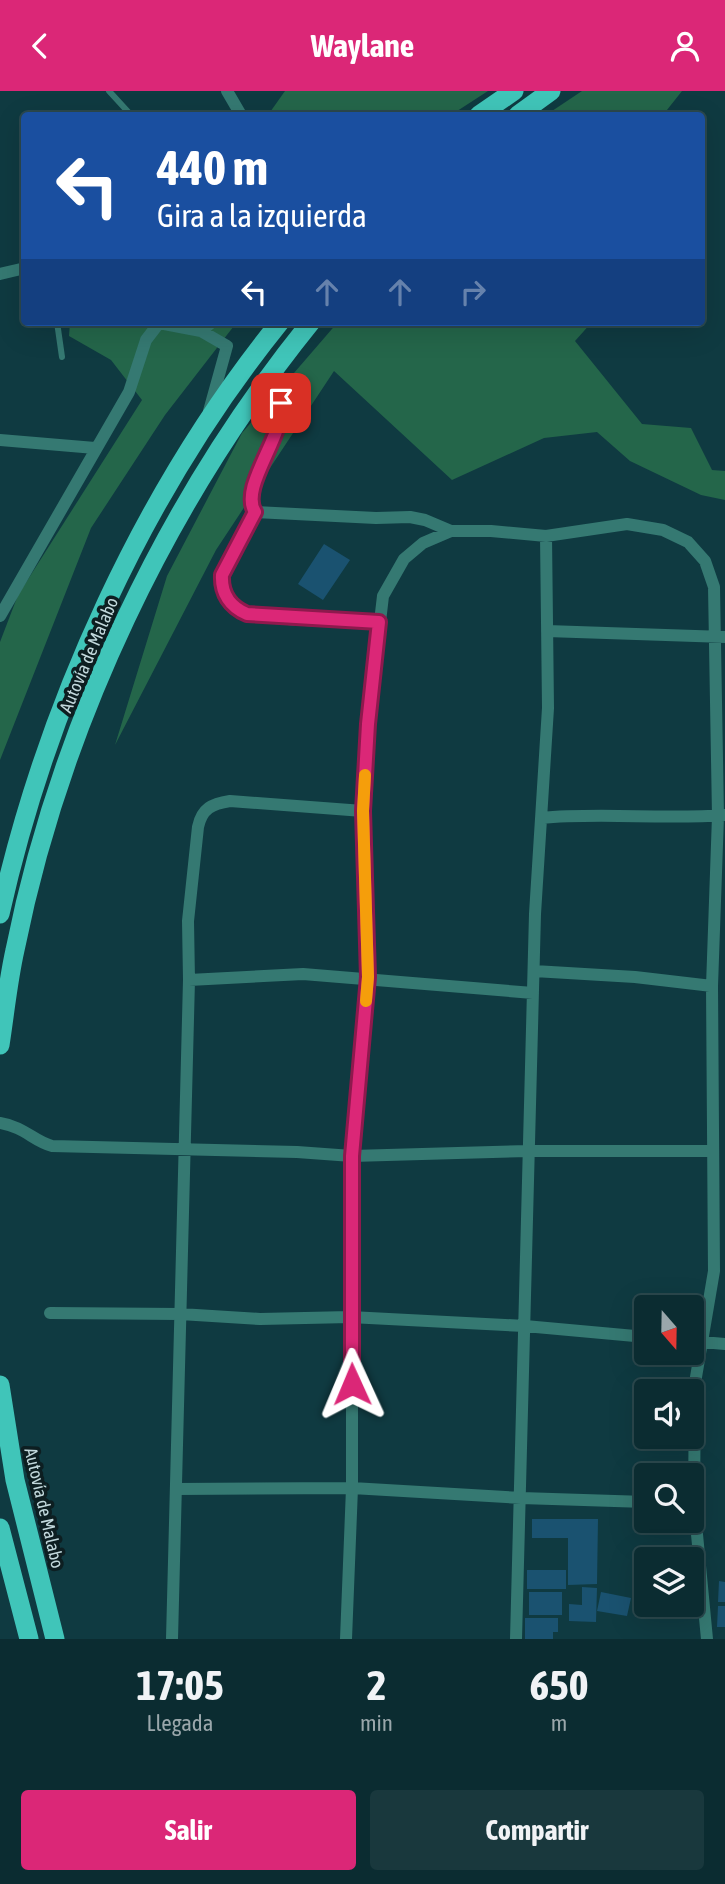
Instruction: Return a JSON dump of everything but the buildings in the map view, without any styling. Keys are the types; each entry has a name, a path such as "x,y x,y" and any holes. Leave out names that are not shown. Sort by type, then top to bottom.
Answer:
{"highway":[{"path":"483,112 514,91"},
{"path":"522,112 551,91"},
{"name":"Autovía de Malabo","path":"0,914 10,867 49,742 93,634 147,524 206,423 277,326"},
{"name":"Autovía de Malabo","path":"0,1045 15,951 33,871 75,743 119,635 153,562 225,438 308,326"},
{"name":"Autovía de Malabo","path":"0,1385 15,1480 55,1639"},
{"path":"0,1528 29,1639"}],"street":[{"path":"227,91 239,112"},
{"path":"0,274 21,269"},
{"path":"0,616 4,600 29,567 129,392 146,340 157,326"},
{"path":"175,326 201,331 227,346 206,423"},
{"path":"201,331 207,326"},
{"path":"268,378 278,396 282,416 251,496 255,512 222,575 224,590 234,609 247,614 379,622"},
{"path":"0,440 95,448"},
{"path":"255,512 410,517 451,531 491,531 546,536 627,524 663,530 688,542 705,561 713,587 719,636 722,816 712,986 714,1271 704,1310"},
{"path":"345,1639 352,1488 352,1156 368,977 363,811 368,724 383,596 404,559 423,543 451,531"},
{"path":"516,1639 522,1498 533,993 548,708 546,536"},
{"path":"547,631 719,636"},
{"path":"172,1639 189,980 188,921 200,815 216,803 230,801 363,811"},
{"path":"541,818 583,814 641,818 722,816"},
{"path":"534,971 635,977 712,986"},
{"path":"189,980 282,973 368,977 533,993"},
{"path":"0,1123 17,1127 52,1146 297,1152 352,1156 528,1151 712,1151"},
{"path":"50,1313 180,1314 260,1319 350,1317 524,1326 634,1336"},
{"path":"704,1343 725,1344"},
{"path":"694,1463 695,1365"},
{"path":"176,1489 352,1488 522,1498 634,1501"},
{"path":"696,1533 707,1639"}],"lane":[{"path":"110,91 128,112"},
{"path":"58,326 62,357"}],"green space":[{"path":"285,91 488,91 456,112 270,112"},
{"path":"582,91 682,91 665,112 550,112"},
{"path":"70,326 234,326 165,415 91,528 0,760 0,642 18,595 142,400 111,360 69,336"},
{"path":"335,326 588,326 575,341 642,424 691,428 712,470 725,471 725,500 701,495 630,461 597,432 544,438 452,480 334,371 216,550 115,745 167,576 242,433"}],"slow traffic":[{"path":"365,775 363,811 368,977 366,1001"}],"route":[{"path":"281,403 282,416 278,430 251,496 255,512 222,575 229,602 234,609 247,614 379,622 368,724 363,811 368,977 352,1156 352,1384"}]}
